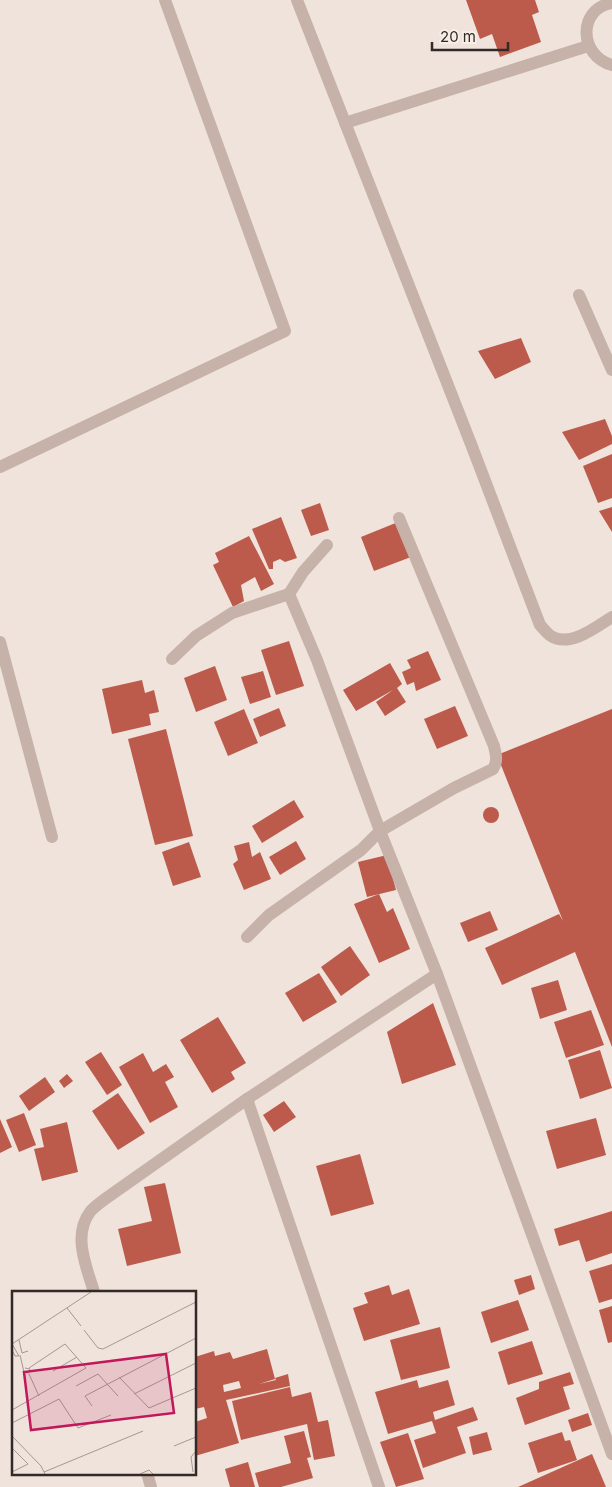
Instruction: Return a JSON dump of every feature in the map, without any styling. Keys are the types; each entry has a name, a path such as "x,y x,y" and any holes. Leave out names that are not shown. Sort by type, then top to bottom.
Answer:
{"street":[{"path":"0,468 285,331 165,0"},
{"path":"297,0 540,625 552,637 567,640 588,632 612,617"},
{"path":"608,2 596,10 589,21 586,34 588,46 595,56 604,63 612,65"},
{"path":"345,123 588,46"},
{"path":"579,295 612,370"},
{"path":"247,937 268,916 361,850 380,831 454,788 493,769 497,758 494,746 399,518"},
{"path":"172,659 196,636 232,613 289,594 303,572 327,546"},
{"path":"289,594 317,660 380,831 437,974 612,1454"},
{"path":"0,642 52,837"},
{"path":"94,1291 80,1237 90,1212 247,1099 437,974"},
{"path":"247,1099 379,1487"},
{"path":"147,1474 151,1487"}],"building":[{"path":"466,0 535,0 539,12 532,15 541,42 500,57 492,34 480,39"},
{"path":"521,338 531,362 495,379 478,351"},
{"path":"605,419 612,436 612,444 579,460 562,432"},
{"path":"612,454 612,498 598,503 583,466"},
{"path":"320,503 329,530 311,536 301,510"},
{"path":"612,507 612,532 599,511"},
{"path":"281,517 297,558 285,562 280,559 273,562 273,569 269,569 252,529"},
{"path":"398,522 411,557 374,571 361,537"},
{"path":"249,536 274,584 261,591 255,577 241,585 244,601 233,607 213,565 219,562 215,553"},
{"path":"289,641 304,686 276,695 261,650"},
{"path":"428,651 441,680 416,691 414,682 407,685 402,672 411,668 407,660"},
{"path":"390,663 402,684 397,688 406,702 385,716 376,702 393,690 356,711 343,690"},
{"path":"215,666 227,700 196,712 184,678"},
{"path":"263,671 271,697 250,704 241,677"},
{"path":"142,680 145,693 154,690 159,712 149,714 151,725 112,734 102,689"},
{"path":"455,706 468,736 437,749 424,719"},
{"path":"279,708 286,726 260,737 253,719"},
{"path":"244,709 258,743 228,756 214,722"},
{"path":"612,709 612,1047 575,952 502,985 485,948 559,914 563,921 497,755"},
{"path":"166,729 193,836 155,845 128,739"},
{"path":"294,800 304,817 262,843 252,826"},
{"path":"491,807 497,809 499,815 497,821 491,823 485,821 483,815 485,809"},
{"path":"296,841 306,859 280,875 269,857"},
{"path":"189,842 201,877 173,886 162,852"},
{"path":"249,842 252,857 260,852 271,879 244,890 233,864 238,860 234,846"},
{"path":"387,855 396,890 367,897 358,862"},
{"path":"379,894 387,912 393,908 410,949 379,963 354,904"},
{"path":"490,911 498,930 468,942 460,923"},
{"path":"350,946 370,975 341,996 321,967"},
{"path":"319,973 337,1002 303,1022 285,993"},
{"path":"558,980 567,1010 540,1019 531,988"},
{"path":"433,1003 456,1065 402,1084 387,1032"},
{"path":"591,1010 604,1045 566,1058 554,1022"},
{"path":"218,1017 246,1063 231,1072 235,1079 212,1093 180,1040"},
{"path":"600,1050 612,1088 580,1099 568,1060"},
{"path":"101,1052 122,1085 107,1095 85,1062"},
{"path":"143,1053 153,1072 166,1064 174,1077 165,1082 178,1107 150,1123 119,1067"},
{"path":"67,1074 73,1081 64,1088 59,1081"},
{"path":"45,1077 55,1092 29,1111 19,1096"},
{"path":"118,1093 145,1133 118,1150 92,1111"},
{"path":"284,1101 296,1117 274,1132 263,1115"},
{"path":"24,1113 36,1145 19,1152 6,1120"},
{"path":"596,1118 606,1155 557,1169 546,1131"},
{"path":"0,1119 12,1147 0,1153"},
{"path":"67,1122 78,1172 42,1181 34,1149 44,1147 40,1129"},
{"path":"360,1154 374,1204 331,1216 316,1166"},
{"path":"165,1183 181,1253 127,1266 118,1229 152,1221 144,1187"},
{"path":"612,1211 612,1253 586,1262 579,1240 559,1246 554,1229"},
{"path":"612,1264 612,1299 599,1303 589,1271"},
{"path":"531,1275 535,1289 519,1295 514,1280"},
{"path":"389,1285 392,1295 409,1289 420,1324 364,1341 353,1308 368,1303 364,1293"},
{"path":"518,1300 529,1330 491,1343 481,1312"},
{"path":"612,1306 612,1342 608,1343 599,1310"},
{"path":"440,1327 450,1368 401,1380 390,1340"},
{"path":"532,1341 543,1374 508,1385 498,1352"},
{"path":"267,1349 275,1379 259,1384 276,1380 275,1378 288,1374 290,1386 226,1400 239,1443 196,1456 196,1422 207,1418 204,1407 196,1409 196,1357 214,1351 215,1356 230,1352 233,1359","holes":["239,1381 241,1388 224,1392 223,1385"]},
{"path":"570,1372 574,1384 563,1387 570,1409 525,1425 516,1398 539,1389 539,1382"},
{"path":"417,1380 419,1388 448,1380 455,1405 433,1412 435,1420 473,1407 478,1420 457,1427 466,1453 423,1468 414,1440 436,1433 432,1421 388,1434 375,1392"},
{"path":"290,1387 292,1397 311,1392 318,1422 328,1420 335,1456 314,1460 307,1424 241,1440 232,1401"},
{"path":"588,1413 592,1425 572,1432 568,1420"},
{"path":"304,1431 311,1457 307,1458 313,1478 281,1487 259,1487 255,1473 291,1463 284,1436"},
{"path":"487,1432 492,1450 473,1455 469,1437"},
{"path":"562,1432 565,1441 570,1440 577,1460 538,1473 528,1443"},
{"path":"408,1433 424,1479 396,1487 380,1442"},
{"path":"592,1454 606,1487 518,1487"},
{"path":"248,1462 255,1487 230,1487 225,1469"}]}
